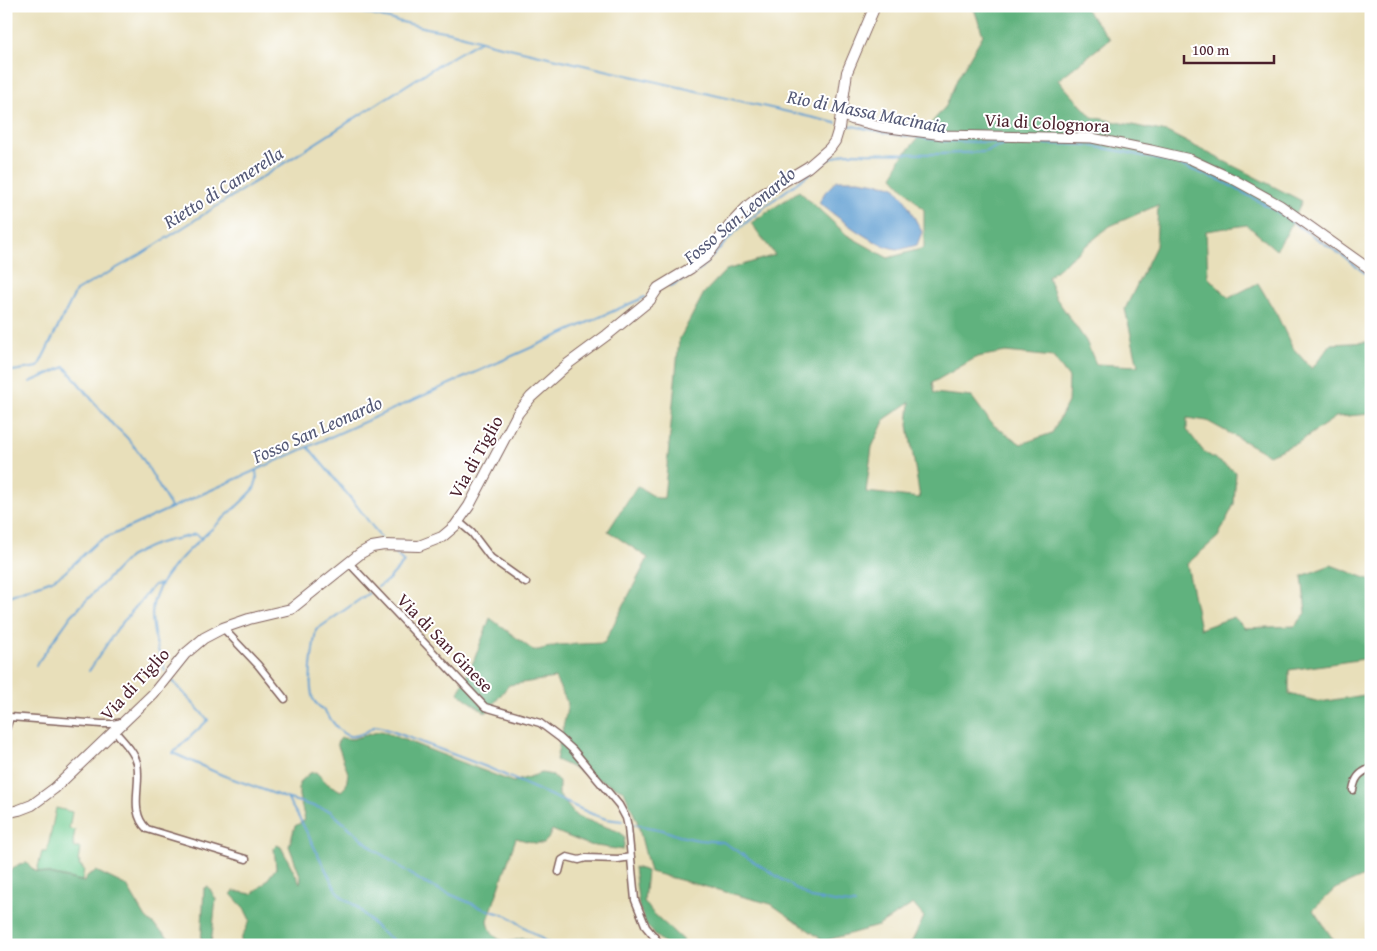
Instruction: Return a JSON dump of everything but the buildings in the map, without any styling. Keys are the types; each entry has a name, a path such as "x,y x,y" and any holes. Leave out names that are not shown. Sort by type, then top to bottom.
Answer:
{"main road":[{"name":"Via di Tiglio","path":"6,813 32,806 68,777 153,694 185,654 204,638 223,628 249,619 291,609 361,553 372,547 384,545 419,546 442,537 458,521 469,506 518,414 531,397 569,363 650,300 658,288 691,268 706,256 749,204 820,158 835,141 840,121 846,72 875,6"}],"street":[{"name":"Via di Colognora","path":"840,121 853,120 882,127 943,135 1092,138 1190,160 1231,178 1280,205 1371,270"},
{"path":"458,521 472,534 490,558 526,583"},
{"name":"Via di San Ginese","path":"349,564 485,706 540,723 573,750 619,805 626,818 628,828 635,900 646,927 661,945"},
{"path":"223,628 258,665 285,699"},
{"path":"6,729 10,717 101,724 124,722"},
{"path":"114,730 134,756 137,765 136,805 139,818 147,828 246,859"},
{"path":"1353,790 1355,780 1361,772 1371,768"},
{"path":"558,872 562,860 567,857 579,860 586,858 618,859 631,857"},
{"path":"1368,945 1371,941"}],"green space":[{"path":"973,6 1083,6 1110,39 1058,80 1092,117 1167,132 1302,201 1287,233 1276,250 1247,225 1206,231 1208,277 1229,298 1258,283 1277,315 1292,347 1312,369 1331,344 1368,342 1371,344 1371,414 1336,417 1299,442 1269,455 1207,421 1187,418 1187,430 1204,452 1236,472 1234,504 1218,537 1187,564 1200,629 1234,617 1245,628 1295,626 1306,613 1302,576 1331,565 1371,580 1371,658 1289,670 1289,694 1320,702 1371,694 1371,873 1335,889 1313,910 1337,945 910,945 924,917 913,904 878,926 824,941 771,904 650,872 637,821 624,791 556,760 568,704 555,678 509,685 486,713 458,693 474,660 490,618 534,651 558,645 604,643 648,558 608,531 637,486 657,498 664,498 679,340 704,293 726,270 775,255 751,223 799,191 847,235 888,258 924,248 924,210 893,177 900,159 946,106 958,77 983,35","holes":["1158,205 1156,246 1125,309 1138,366 1096,364 1086,341 1056,298 1048,277 1110,226","1006,352 1053,357 1069,378 1068,402 1052,433 1021,444 992,424 972,397 934,393 932,383 977,357","910,402 908,425 920,498 866,492 872,447 885,419"]},
{"path":"381,731 513,782 542,773 552,775 559,781 559,795 576,816 620,832 625,838 623,850 589,845 552,830 544,843 534,843 516,838 488,920 492,933 502,941 526,938 539,945 241,945 241,939 250,920 244,908 231,894 234,891 252,894 264,884 276,868 274,848 277,845 281,847 300,883 301,878 289,846 295,826 305,820 299,796 299,783 310,773 316,772 328,784 341,791 346,786 348,773 337,743 341,738 352,739"},
{"path":"56,808 72,812 69,829 75,830 73,842 75,848 80,848 78,862 80,862 79,866 82,866 82,869 84,869 82,881 37,871 42,852 47,852"},
{"path":"27,863 35,871 84,882 87,876 96,871 127,886 146,918 177,945 6,945 6,887 10,871 19,864"},
{"path":"634,867 647,871 644,901 652,912 688,945 665,945 647,926 639,907"},
{"path":"208,886 216,899 211,945 201,945 204,889"}],"water":[{"path":"837,180 859,180 894,186 904,198 922,232 917,245 902,249 882,245 847,224 819,203 825,192"}],"waterway":[{"name":"Rio di Massa Macinaia","path":"335,6 836,123"},
{"name":"Rietto di Camerella","path":"6,372 38,367 76,291 140,255 435,67 480,41"},
{"name":"Rio di Massa Macinaia","path":"843,124 892,134 944,141 1086,145 1177,164 1222,181 1271,208 1343,256 1371,278"},
{"name":"Fosso San Leonardo","path":"711,258 734,233 768,204 828,160 845,153 939,154 984,152 1005,144"},
{"name":"Fosso San Leonardo","path":"669,287 700,270 708,261"},
{"name":"Fosso San Leonardo","path":"6,597 52,580 64,573 97,542 645,297"},
{"path":"30,382 65,367 113,425 131,442 171,507"},
{"path":"309,448 381,538"},
{"path":"165,671 157,645 152,617 152,608 160,585 183,556 254,489 257,479 256,471"},
{"path":"36,665 71,616 129,557 150,546 167,541 195,534 202,538"},
{"path":"378,587 388,580 404,562 391,549"},
{"path":"89,671 117,629 154,585 161,584"},
{"path":"369,593 316,630 311,671 313,698 341,732 351,736 366,732 375,726 381,727 489,768 592,814 606,819 622,821"},
{"path":"171,679 208,720 173,753 222,775 286,798 330,811 375,850 424,883 484,909 508,916 551,945"},
{"path":"288,800 301,821 336,890 343,898 356,906 379,930 400,945"},
{"path":"632,824 699,840 723,842 811,898 855,904"}]}
